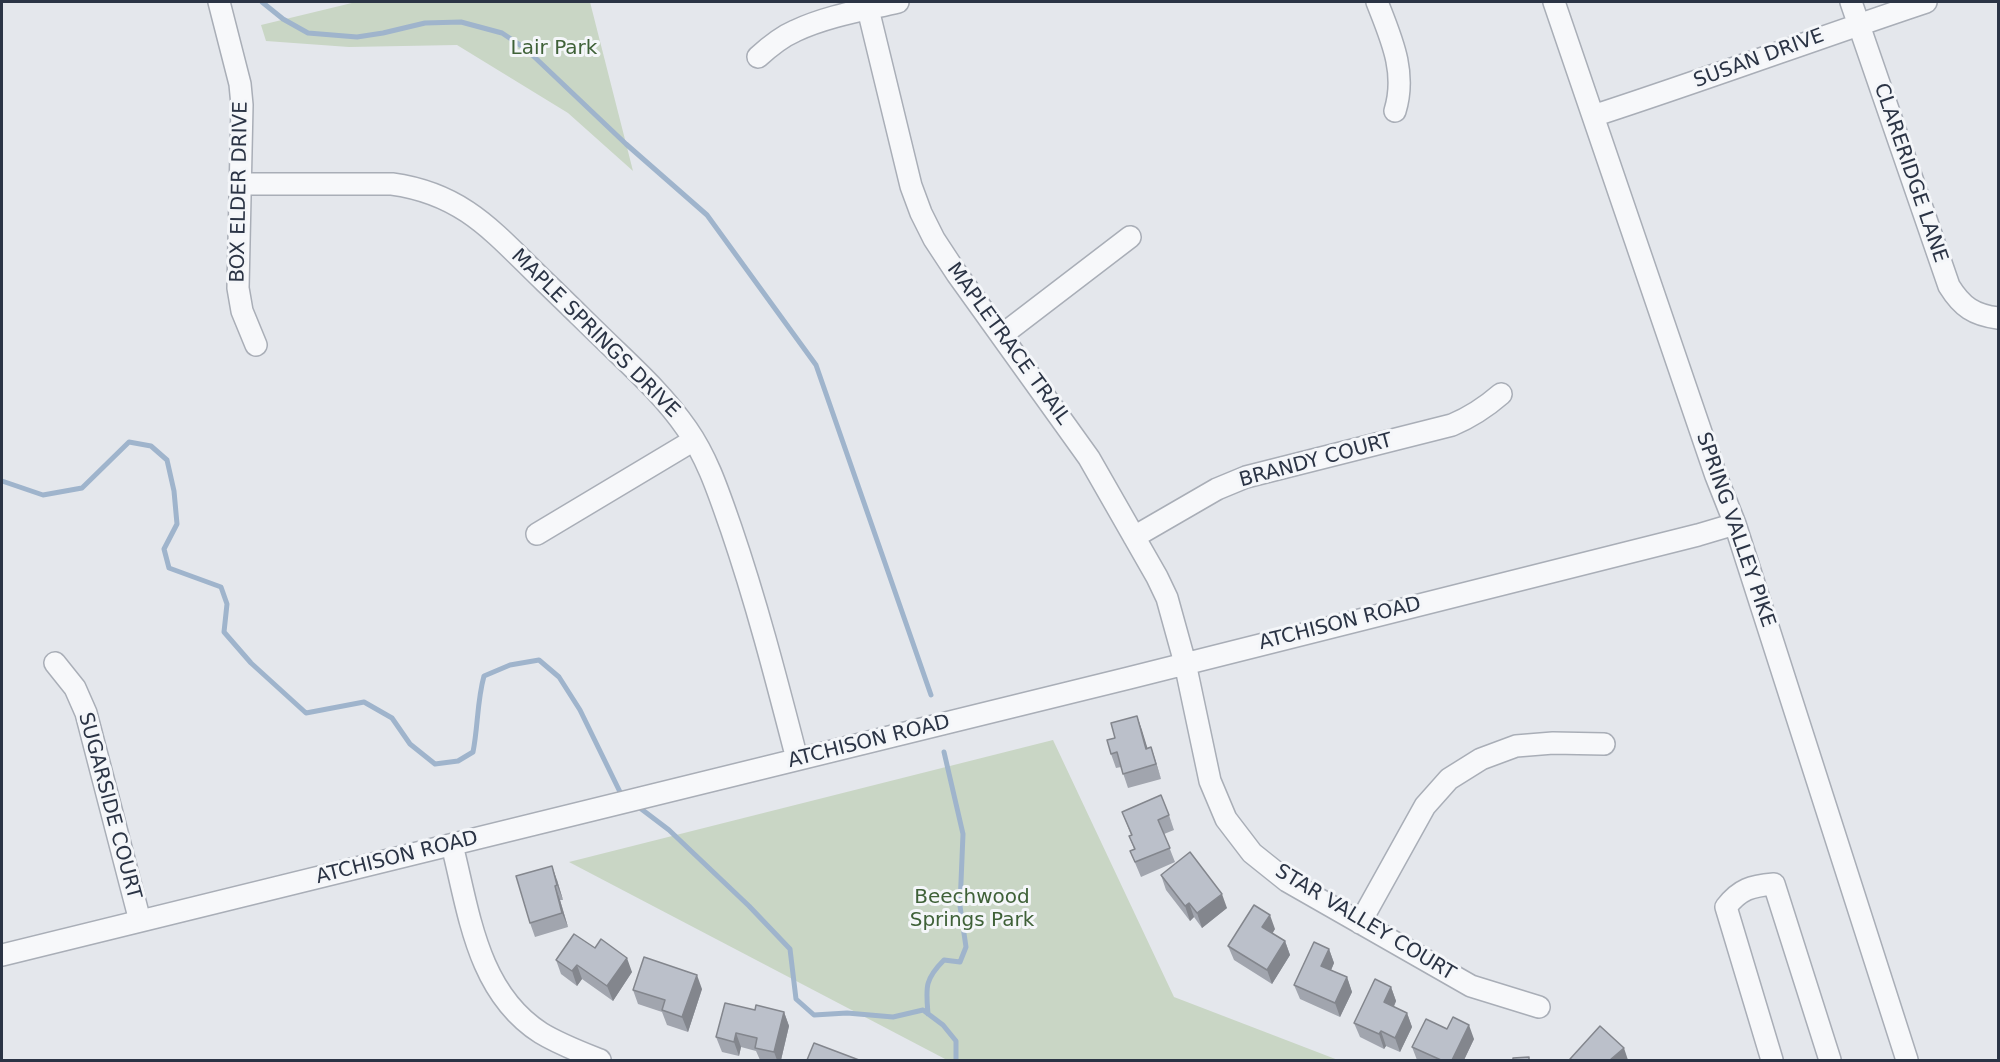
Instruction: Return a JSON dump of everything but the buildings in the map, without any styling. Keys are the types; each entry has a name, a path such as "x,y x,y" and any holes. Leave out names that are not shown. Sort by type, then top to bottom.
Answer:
{"street":[{"name":"BOX ELDER DRIVE","path":"219,2 240,84 242,105 238,288 242,311 256,345"},
{"path":"758,57 774,43 814,23 898,2"},
{"path":"1377,2 1399,63 1400,86 1395,111"},
{"name":"SPRING VALLEY PIKE","path":"1554,2 1716,476 1735,524 1907,1060"},
{"name":"CLARERIDGE LANE","path":"1851,2 1949,286 1956,298 1971,310 1983,316 1998,318"},
{"name":"SUSAN DRIVE","path":"1593,116 1926,2"},
{"name":"MAPLETRACE TRAIL","path":"868,9 911,186 921,213 934,239 957,274 1089,458 1167,598 1185,663"},
{"name":"MAPLE SPRINGS DRIVE","path":"241,184 392,184 413,187 452,201 483,223 643,377 671,407 694,440 714,480 756,605 797,759"},
{"path":"1002,335 1130,237"},
{"name":"BRANDY COURT","path":"1134,537 1217,489 1246,477 1452,425 1471,417 1501,394"},
{"path":"537,534 694,440"},
{"name":"ATCHISON ROAD","path":"2,955 1185,663 1735,524"},
{"name":"SUGARSIDE COURT","path":"55,663 75,688 86,713 140,921"},
{"name":"STAR VALLEY COURT","path":"1185,663 1210,781 1226,819 1252,853 1287,881 1471,986 1539,1007"},
{"path":"1360,923 1425,806 1449,779 1481,759 1516,746 1553,743 1604,744"},
{"path":"452,845 478,950 498,989 516,1012 539,1031 558,1043 600,1060"},
{"path":"1772,1060 1726,907 1736,894 1757,885 1774,884 1830,1060"}],"green space":[{"name":"Lair Park","path":"356,2 590,2 633,171 568,113 457,45 349,47 266,41 261,25"},
{"name":"Beechwood Springs Park","path":"1053,740 1174,997 1338,1060 947,1060 569,862"}],"waterway":[{"path":"262,2 283,19 308,33 357,37 425,23 461,22 502,33 526,49 626,144 707,215 816,365 931,695"},
{"path":"2,481 43,495 82,488 129,442 151,446 167,460 174,491 177,524 164,549 169,568 221,587 227,604 224,632 251,663 306,713 364,702 392,718 410,744 435,764 458,761 473,752 484,676 510,665 539,660 559,677 580,710 623,796"},
{"path":"928,1014 927,991 933,973 944,960 960,962 966,947 960,906 963,834 944,752"},
{"path":"636,805 669,830 749,906 790,949 796,999 814,1015 847,1013 893,1017 923,1010 943,1025 956,1041 956,1060"}]}
